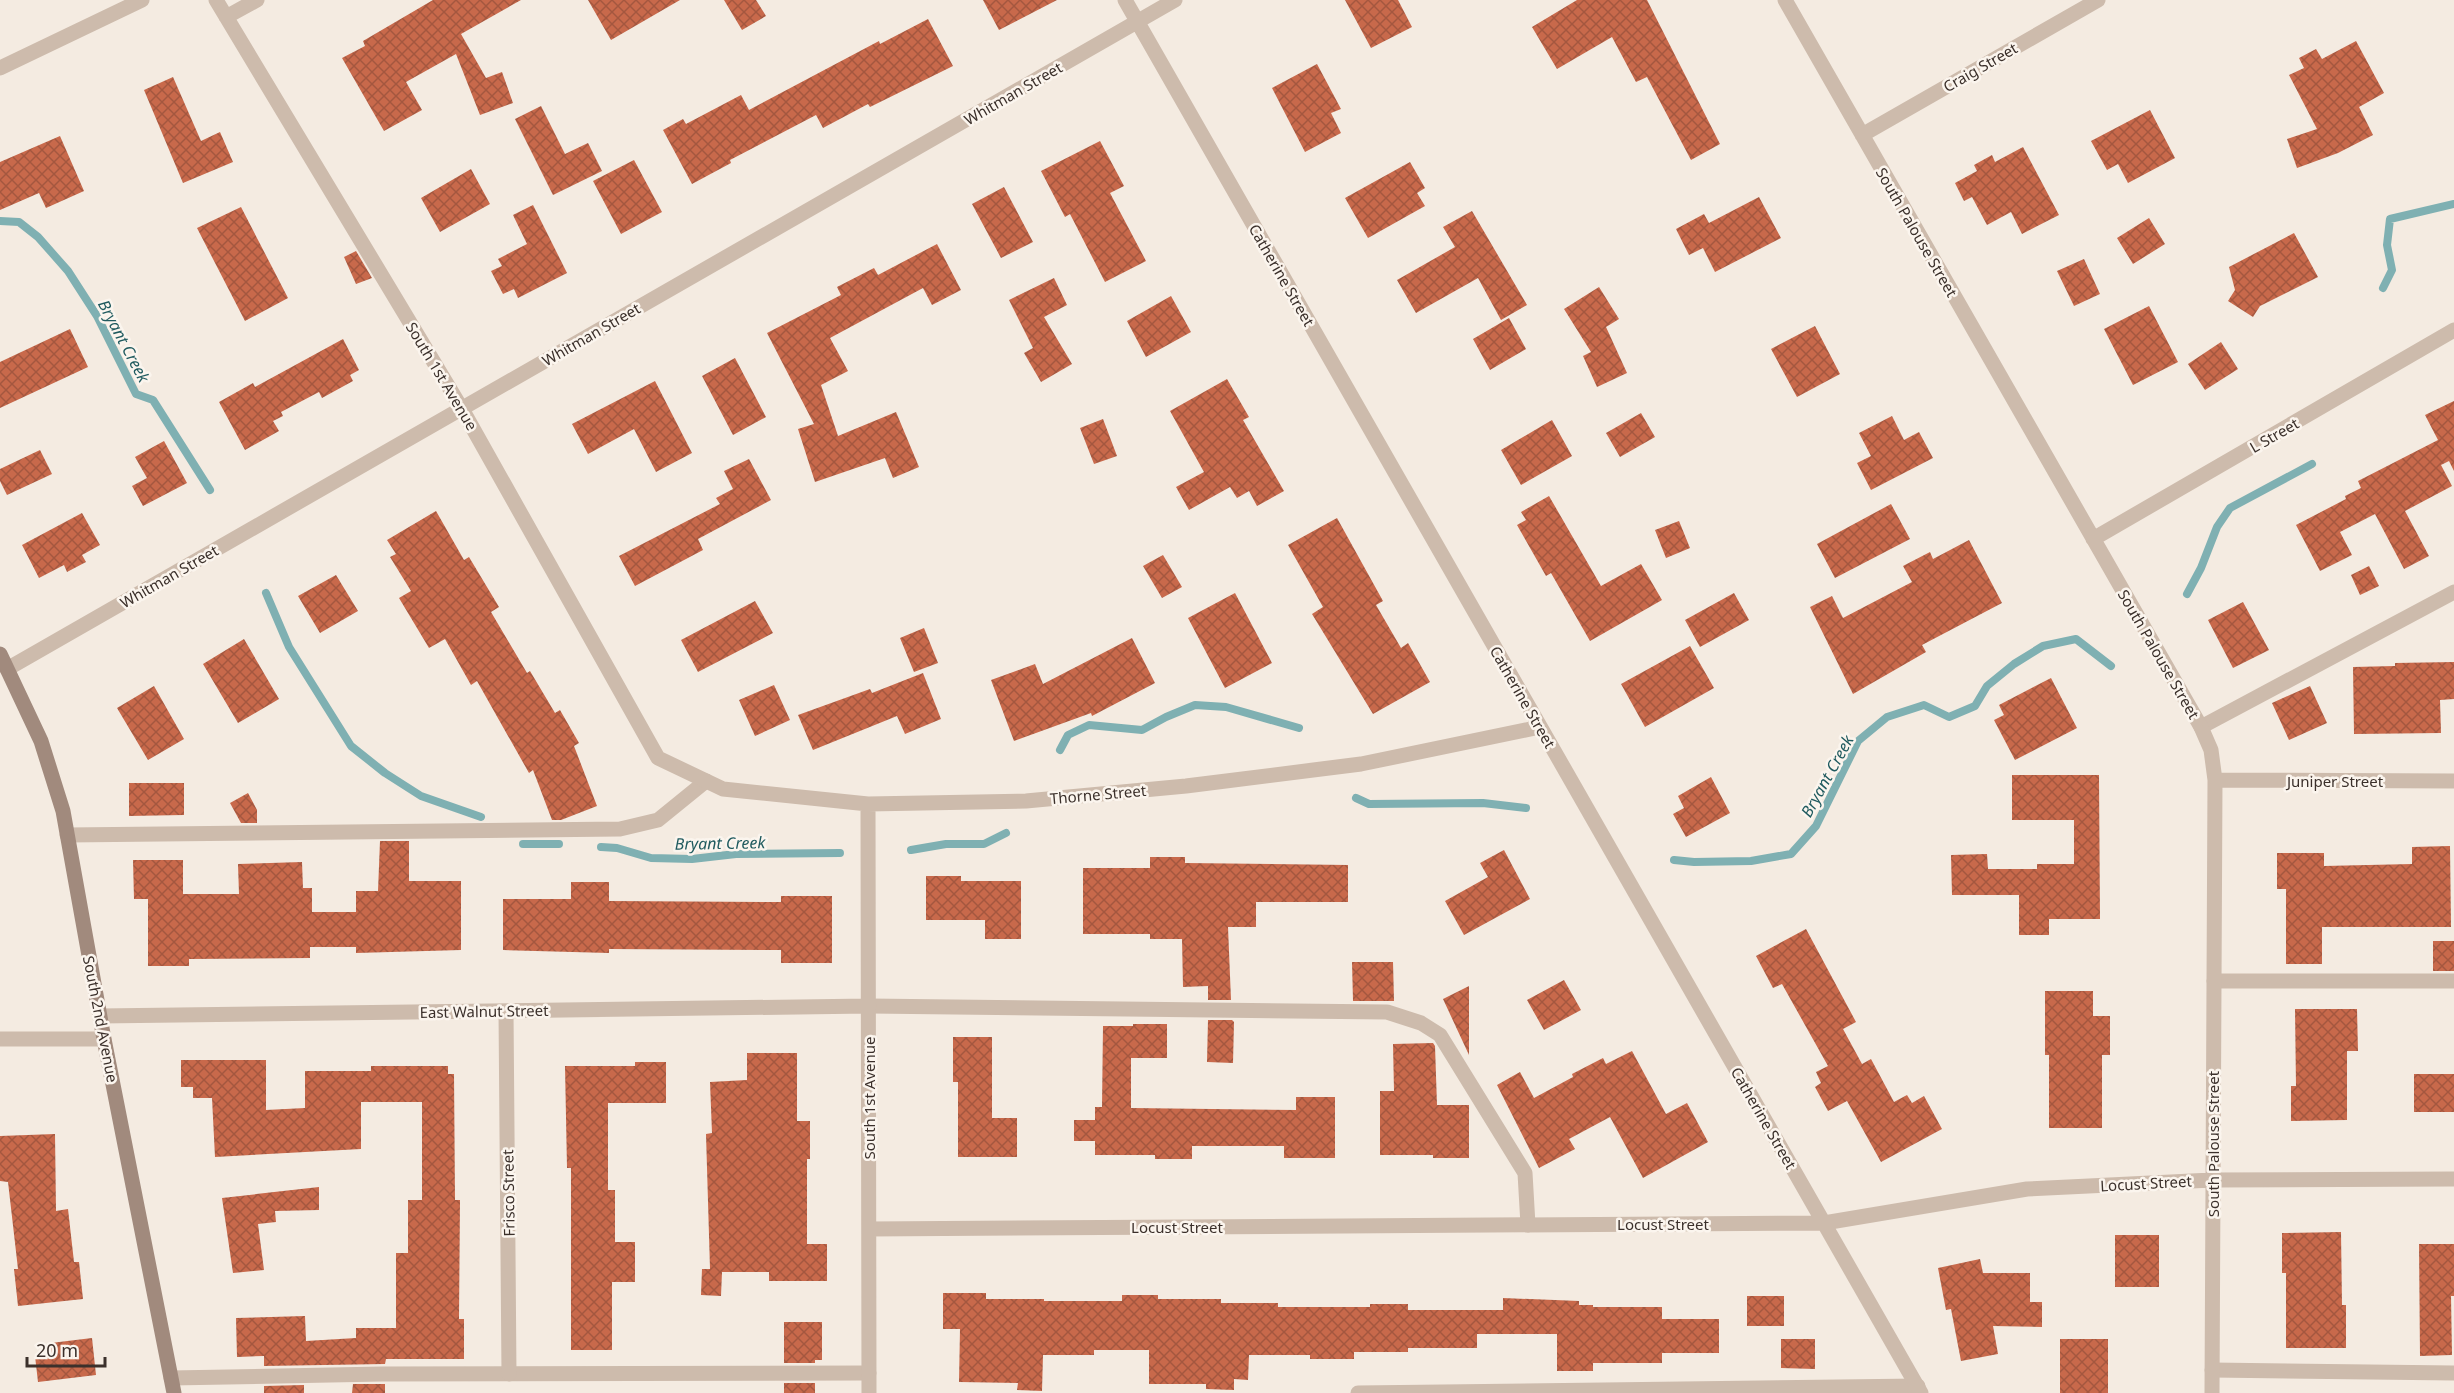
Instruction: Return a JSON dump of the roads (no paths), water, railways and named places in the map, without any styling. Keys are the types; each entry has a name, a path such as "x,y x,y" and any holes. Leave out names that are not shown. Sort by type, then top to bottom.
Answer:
{"main road":[{"name":"South 2nd Avenue","path":"0,654 41,741 63,811 104,1039 172,1386"}],"street":[{"path":"0,68 142,0"},
{"name":"South 1st Avenue","path":"216,0 462,408 658,758"},
{"path":"226,17 257,0"},
{"name":"Catherine Street","path":"1125,0 1920,1390"},
{"name":"Whitman Street","path":"7,669 1175,0"},
{"name":"South Palouse Street","path":"1785,0 2201,727 2211,750 2215,780 2212,1393"},
{"name":"Craig Street","path":"1862,135 2098,0"},
{"name":"L Street","path":"2093,539 2454,330"},
{"path":"2201,727 2454,592"},
{"name":"Thorne Street","path":"658,758 723,789 868,804 1026,801 1186,786 1361,764 1540,727"},
{"name":"Juniper Street","path":"2215,780 2454,781"},
{"path":"67,835 620,829 657,820 706,781"},
{"name":"South 1st Avenue","path":"868,804 869,1393"},
{"path":"2214,981 2454,981"},
{"name":"East Walnut Street","path":"100,1016 869,1006 1387,1012 1421,1023 1440,1035 1525,1173 1528,1225"},
{"name":"Frisco Street","path":"506,1011 509,1374"},
{"path":"0,1039 104,1039"},
{"name":"Locust Street","path":"869,1229 1824,1223 2027,1189 2212,1180 2454,1179"},
{"path":"2212,1371 2454,1373"},
{"path":"172,1386 509,1374 869,1373"},
{"path":"1358,1393 1920,1390"}],"waterway":[{"name":"Bryant Creek","path":"2383,288 2392,270 2387,245 2390,219 2454,204"},
{"name":"Bryant Creek","path":"0,221 19,222 38,237 68,271 97,316 136,394 153,400 210,490"},
{"name":"Bryant Creek","path":"2187,594 2201,568 2217,527 2230,508 2312,464"},
{"name":"Bryant Creek","path":"266,593 289,647 351,746 385,773 421,796 481,817"},
{"name":"Bryant Creek","path":"1674,860 1751,861 1791,854 1816,826 1858,741 1887,717 1924,705 1949,717 1975,706 1987,686 2014,664 2043,646 2076,639 2111,666"},
{"name":"Bryant Creek","path":"1060,750 1068,735 1089,725 1142,730 1195,705 1226,707 1299,728"},
{"name":"Bryant Creek","path":"1356,798 1369,804 1483,803 1526,808"},
{"name":"Bryant Creek","path":"911,850 946,844 984,844 1006,833"},
{"name":"Bryant Creek","path":"523,844 559,844"},
{"name":"Bryant Creek","path":"601,847 617,848 651,858 692,859 736,854 840,853"}]}
